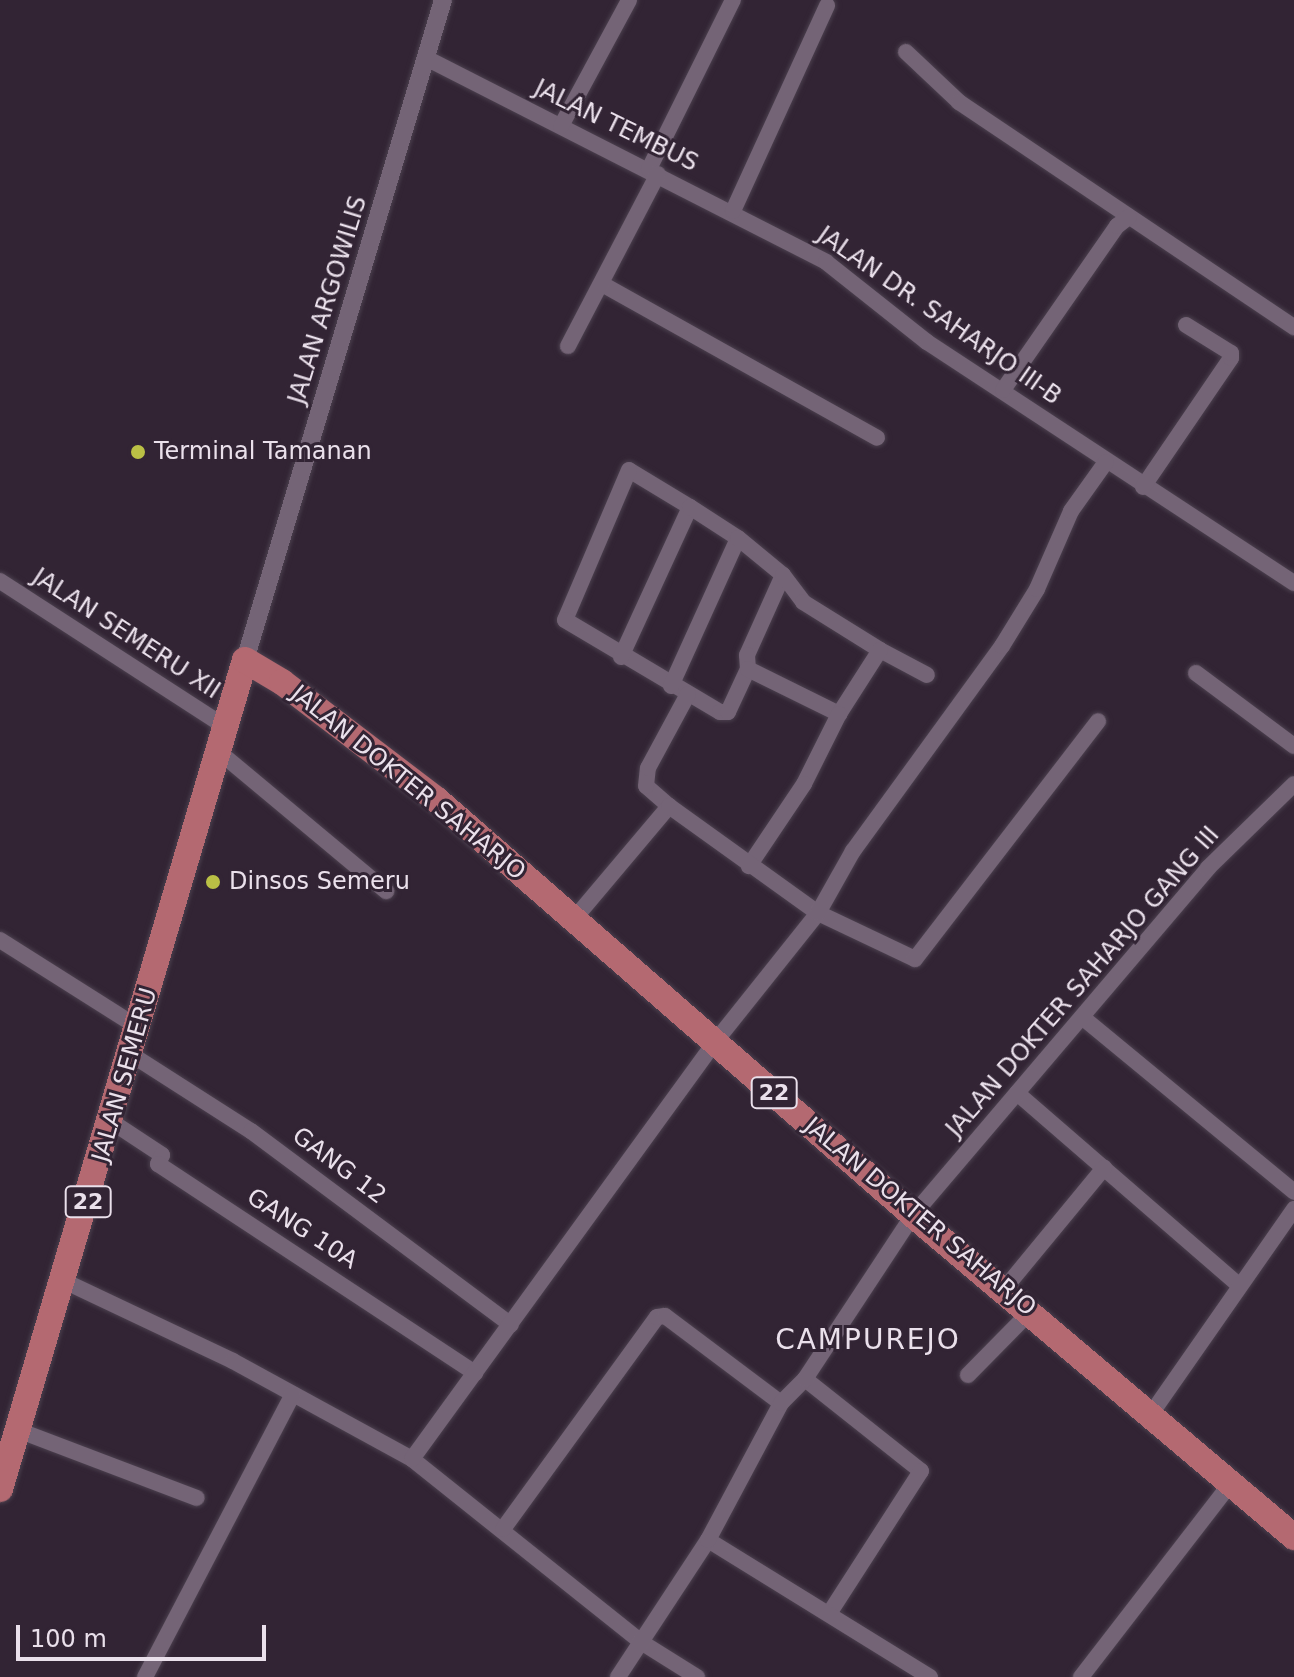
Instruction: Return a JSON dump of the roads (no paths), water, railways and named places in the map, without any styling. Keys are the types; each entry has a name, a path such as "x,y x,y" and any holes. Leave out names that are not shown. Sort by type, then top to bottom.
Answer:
{"highway":[{"name":"JALAN SEMERU","path":"0,1489 132,1055 245,660"},
{"name":"JALAN DOKTER SAHARJO","path":"245,660 282,682 437,800 913,1215 1005,1288 1294,1537"}],"street":[{"name":"JALAN ARGOWILIS","path":"245,660 443,0"},
{"path":"561,126 629,0"},
{"path":"568,346 602,284 733,0"},
{"path":"733,211 827,6"},
{"path":"906,52 959,102 1294,327"},
{"name":"JALAN TEMBUS","path":"426,58 783,238"},
{"path":"1003,390 1117,226 1129,217"},
{"name":"JALAN DR. SAHARJO III-B","path":"783,238 826,262 927,342 1003,390 1143,487 1294,583"},
{"path":"602,284 877,438"},
{"path":"1143,487 1231,358 1231,353 1186,325"},
{"path":"412,1459 715,1042 818,913 853,851 1002,646 1037,589 1071,511 1106,462"},
{"path":"783,575 747,655 748,669 728,712 671,686 565,620 629,470 738,538 783,575 803,602 927,675"},
{"path":"621,657 690,507"},
{"path":"671,686 738,538"},
{"name":"JALAN SEMERU XII","path":"0,581 222,739 386,891"},
{"path":"749,866 804,784 839,714 880,650"},
{"path":"748,669 839,714"},
{"path":"1196,673 1294,746"},
{"path":"688,694 648,768 646,786 749,866 818,913 910,959 921,956 1098,721"},
{"name":"JALAN DOKTER SAHARJO GANG III","path":"618,1677 708,1540 781,1403 805,1379 913,1215 1208,868 1290,795"},
{"path":"574,919 669,806"},
{"path":"0,940 139,1028"},
{"path":"1082,1017 1294,1192"},
{"name":"GANG 12","path":"132,1055 251,1131 511,1325"},
{"path":"1017,1093 1239,1285"},
{"name":"GANG 10A","path":"112,1122 162,1155 158,1164 475,1373"},
{"path":"1005,1288 1104,1168"},
{"path":"1151,1414 1294,1209"},
{"path":"64,1281 293,1394 412,1459 641,1642 697,1677"},
{"path":"968,1375 1031,1311"},
{"path":"503,1529 657,1317 665,1316 781,1403"},
{"path":"805,1379 921,1471 830,1612"},
{"path":"147,1676 293,1394"},
{"path":"18,1430 197,1498"},
{"path":"1081,1677 1231,1483"},
{"path":"708,1540 830,1612 930,1677"}],"place":[{"name":"Terminal Tamanan","path":"138,452"},
{"name":"Dinsos Semeru","path":"213,882"}],"district":[{"name":"CAMPUREJO","path":"868,1340"}]}
